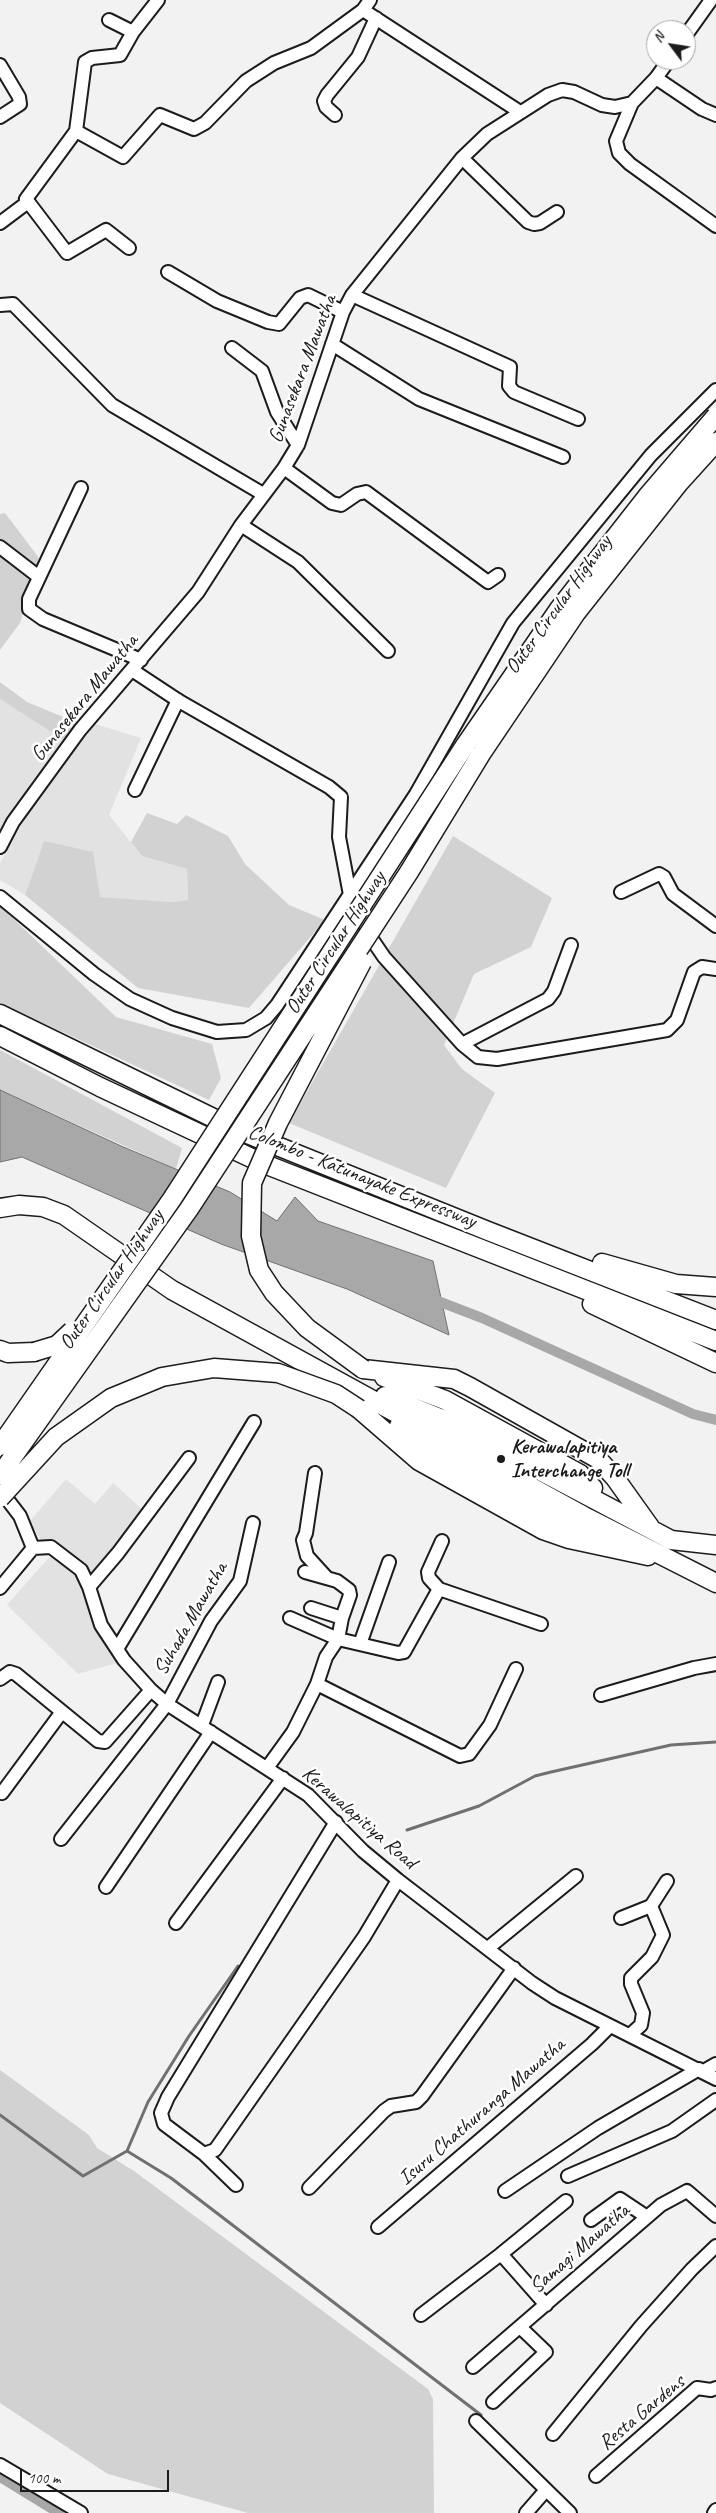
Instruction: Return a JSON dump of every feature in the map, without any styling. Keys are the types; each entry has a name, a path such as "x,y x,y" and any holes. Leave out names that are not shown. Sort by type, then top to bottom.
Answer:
{"highway":[{"name":"Outer Circular Highway","path":"0,1446 172,1199 466,744 543,633 649,494 716,416"},
{"name":"Outer Circular Highway","path":"0,1475 189,1209 409,872 481,754 576,614 679,483 716,442"},
{"path":"409,872 278,1123 252,1183 251,1236 259,1270 274,1293 307,1328 363,1369 384,1382 425,1400 593,1488"},
{"name":"Colombo - Katunayake Expressway","path":"0,1014 240,1131 716,1320"},
{"name":"Colombo - Katunayake Expressway","path":"0,1036 100,1087 262,1163 716,1342"},
{"path":"0,1200 26,1196 48,1199 71,1209 193,1290 385,1396 716,1574"},
{"path":"0,1350 8,1353 34,1352 57,1345 74,1328 172,1199"},
{"path":"0,1208 19,1205 43,1207 64,1215 172,1290 362,1404 549,1506 716,1593"},
{"path":"423,1205 631,1272 676,1284 716,1287"},
{"path":"460,1241 716,1364"},
{"path":"0,1498 56,1437 111,1398 162,1377 214,1368 278,1373 362,1404 716,1583"},
{"path":"363,1369 445,1400 580,1474 611,1508"},
{"path":"363,1369 453,1386 577,1453 605,1476 634,1520"},
{"path":"363,1369 454,1379 470,1386 598,1459 652,1530"},
{"path":"411,1388 448,1392 567,1455 584,1466 599,1481 611,1508"},
{"path":"385,1396 440,1418 671,1540 716,1545"},
{"path":"362,1404 376,1418 423,1455 545,1520 593,1539 604,1538 629,1546"},
{"path":"362,1404 419,1461 544,1530 569,1539 652,1558"}],"street":[{"path":"696,21 711,0"},
{"path":"129,248 106,230 67,253 28,202 28,195 76,131 85,62 92,58 120,55 153,2"},
{"path":"76,131 123,157 160,115 194,129 205,123 246,81 274,63 311,48 367,5 376,18 520,112"},
{"path":"335,115 326,107 324,100 358,57 376,18"},
{"path":"109,20 133,32"},
{"path":"0,65 19,97 20,104 0,117"},
{"path":"662,70 632,103 616,141 619,153 630,164 716,226"},
{"path":"656,78 702,109 716,115"},
{"name":"Gunasekara Mawatha","path":"0,847 14,822 80,730 198,592 241,525 284,468 298,445 343,312 352,296 462,158 488,134 520,112 562,90 574,92 602,105 615,107 632,103"},
{"path":"462,158 528,222 540,223 557,212"},
{"path":"0,223 28,202"},
{"path":"168,272 217,301 268,322 279,324 300,298 308,296 343,312"},
{"path":"352,296 510,367 509,386 514,392 578,419"},
{"path":"0,304 13,304 112,404 263,494"},
{"path":"332,344 419,398 564,457"},
{"path":"232,348 262,371 277,412 298,445"},
{"path":"0,897 94,974 130,999 172,1018 217,1032 246,1030 266,1018 416,794 513,624 651,455 716,390"},
{"path":"284,468 332,503 341,505 357,494 366,492 488,582 498,575"},
{"path":"81,488 27,605 29,609 43,618 141,660"},
{"path":"241,525 298,562 388,651"},
{"path":"0,547 39,577"},
{"path":"132,670 178,700 329,787 340,797 338,837 350,895 356,902 369,935 384,957 462,1044 478,1057 497,1059 667,1030 677,1020 694,972 702,966 716,969"},
{"path":"136,790 178,700"},
{"path":"621,892 659,874 664,877 673,894 716,926"},
{"path":"462,1044 548,999 554,991 571,945"},
{"path":"117,1649 254,1422"},
{"path":"89,1587 118,1553 189,1458"},
{"path":"315,1473 306,1533 303,1540 307,1556 327,1578"},
{"path":"0,1490 20,1516 33,1548 0,1588"},
{"name":"Suhada Mawatha","path":"61,1838 167,1704 210,1621 240,1581 253,1523"},
{"path":"442,1541 428,1572 429,1578 439,1589 541,1624"},
{"name":"Kerawalapitiya Road","path":"33,1548 51,1547 81,1570 89,1587 101,1625 117,1649 151,1690 167,1704 283,1778 320,1805 363,1851 398,1880 556,1998 716,2079"},
{"path":"360,1644 388,1562"},
{"path":"267,1768 293,1732 317,1684 326,1657 338,1639 342,1618 350,1596 349,1590 337,1581 305,1572"},
{"path":"290,1618 338,1639 398,1653 404,1652 439,1589"},
{"path":"311,1608 342,1618"},
{"path":"601,1695 694,1668 716,1664"},
{"path":"317,1684 460,1756 469,1754 490,1725 516,1670"},
{"path":"0,1679 10,1672 16,1674 98,1741 105,1742 151,1690"},
{"path":"106,1887 207,1729 218,1682"},
{"path":"1,1794 62,1713"},
{"path":"176,1922 283,1778"},
{"path":"236,2185 204,2154 164,2124 161,2113 168,2096 336,1822"},
{"path":"488,1948 576,1876"},
{"path":"204,2154 215,2150 364,1937 398,1880"},
{"path":"621,1918 651,1906 667,1881"},
{"path":"630,2035 641,2025 643,2012 631,1984 631,1978 652,1957 663,1935 651,1906"},
{"path":"308,2188 384,2111 392,2106 416,2102 422,2096 514,1968"},
{"name":"Isuru Chathuranga Mawatha","path":"378,2228 592,2044 610,2026"},
{"path":"505,2191 598,2128 716,2064"},
{"path":"568,2176 672,2131 716,2100"},
{"name":"Samagi Mawatha","path":"473,2367 661,2206 687,2191 716,2216"},
{"path":"591,2220 620,2198 647,2217"},
{"path":"421,2315 566,2201"},
{"path":"553,2434 641,2326 692,2269 716,2246"},
{"path":"501,2254 546,2305"},
{"path":"493,2402 546,2352 520,2327"},
{"name":"Resta Gardens","path":"596,2476 698,2388 711,2390 716,2388"},
{"path":"476,2421 570,2513"},
{"path":"0,2465 81,2513"},
{"path":"526,2513 546,2490"}],"shaded area":[{"path":"5,513 39,558 20,623 0,650 0,514"},
{"path":"0,682 27,702 78,723 65,741 0,699"},
{"path":"0,699 65,741 0,838"},
{"path":"92,723 141,738 109,815 142,856 187,869 188,900 172,902 99,897 44,841 25,895 0,880 0,863 26,817"},
{"path":"147,813 177,824 186,815 228,836 245,864 289,905 325,920 249,1008 138,988 25,895 44,841 93,852 100,897 172,902 188,900 187,869 142,856 131,842"},
{"path":"453,836 552,898 531,947 474,974 444,1045 462,1069 495,1093 446,1188 289,1123"},
{"path":"0,906 116,1017 212,1044 221,1078 209,1100 0,1003"},
{"path":"0,1050 182,1148 176,1169 0,1090"},
{"path":"0,1090 121,1146 230,1192 277,1221 295,1197 318,1221 433,1261 449,1335 347,1289 221,1244 22,1157 0,1162"},
{"path":"66,1479 95,1504 113,1483 144,1511 90,1578 61,1547 41,1540 29,1522"},
{"path":"52,1554 76,1573 120,1662 78,1674 7,1605"},
{"path":"0,2070 89,2135 97,2148 134,2171 428,2389 433,2399 434,2513 248,2513 108,2474 0,2403"}],"waterway":[{"path":"430,1298 482,1318 693,1414 716,1420"},
{"path":"407,1830 479,1806 535,1776 671,1745 716,1742"},
{"path":"127,2151 148,2102 189,2036 238,1966"},
{"path":"0,2115 83,2176 127,2151 171,2178 481,2415"},
{"path":"0,2477 59,2513"}],"place":[{"name":"Kerawalapitiya Interchange Toll","path":"501,1459"}]}
